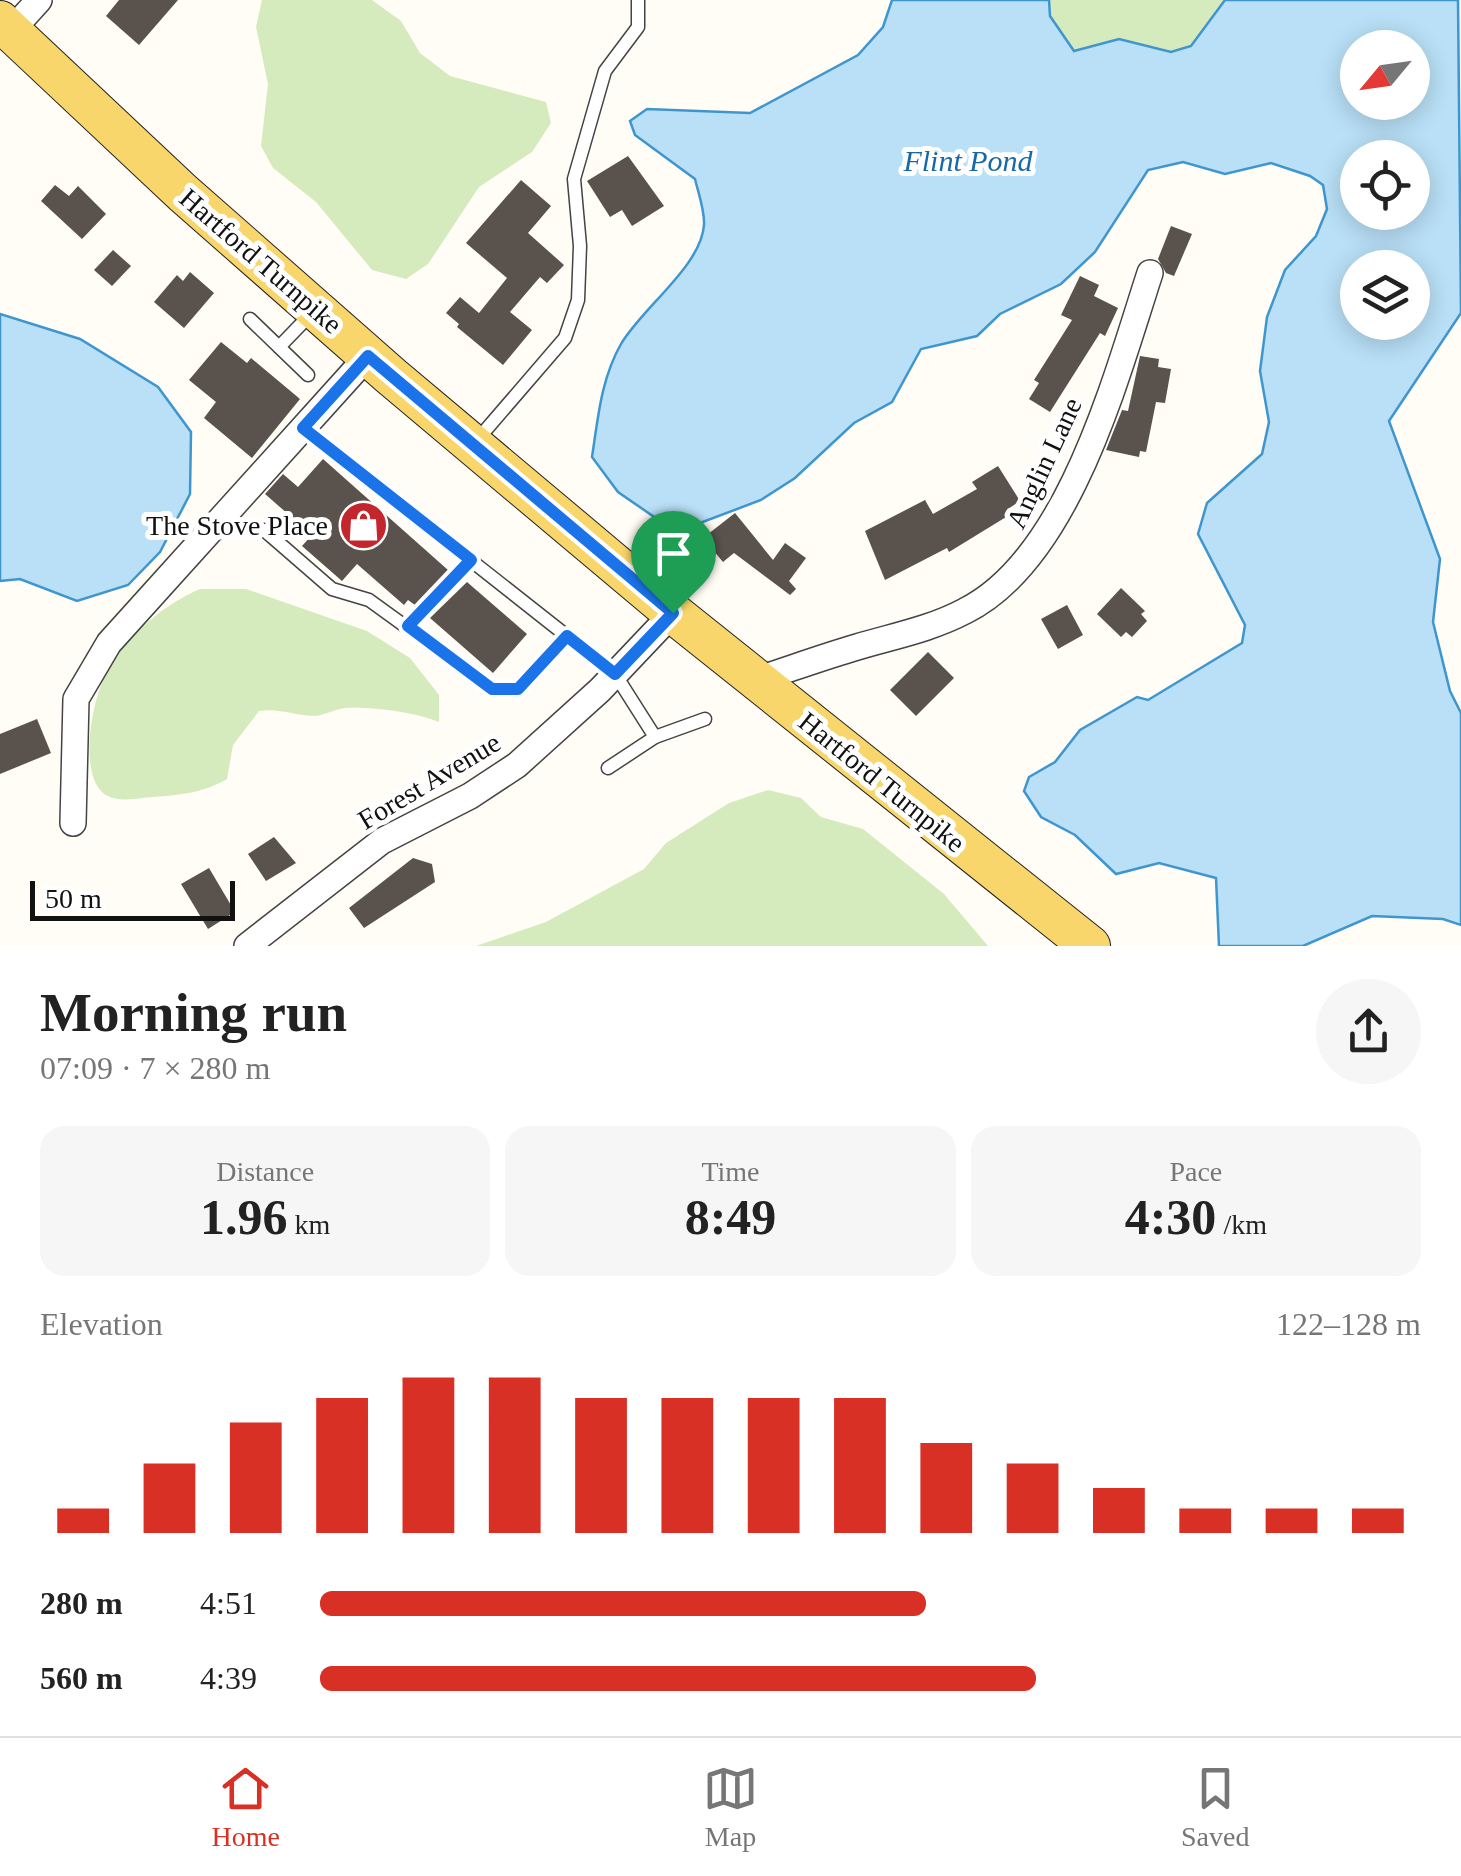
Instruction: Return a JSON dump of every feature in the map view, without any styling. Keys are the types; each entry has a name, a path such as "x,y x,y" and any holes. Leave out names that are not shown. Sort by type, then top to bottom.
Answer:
{"main road":[{"name":"Hartford Turnpike","path":"6,26 183,193 368,356 673,613 1090,946"}],"street":[{"path":"6,26 39,0"},
{"name":"Anglin Lane","path":"756,680 944,621 991,595 1023,566 1053,526 1068,492 1150,272"},
{"path":"73,823 76,699 110,643 368,356"},
{"name":"Forest Avenue","path":"247,946 382,840 494,783 562,726 673,613"}],"lane":[{"path":"473,445 565,338 578,300 580,246 574,179 605,71 638,28 638,0"},
{"path":"279,347 316,309"},
{"path":"250,319 308,374"},
{"path":"303,428 615,674 655,737"},
{"path":"264,530 332,590 369,600 492,689 518,689 567,636"},
{"path":"408,626 471,560"},
{"path":"608,768 655,737 706,719"}],"green space":[{"path":"262,0 372,0 401,21 420,53 450,76 546,102 551,123 532,152 479,187 428,264 406,279 372,270 316,202 273,168 261,146 268,84 256,27"},
{"path":"1049,0 1225,0 1191,45 1171,52 1119,39 1074,52 1050,16"},
{"path":"200,589 246,589 367,631 410,658 439,695 439,722 369,708 346,708 315,716 259,711 233,745 227,779 183,794 126,799 107,796 95,781 89,747 95,707 106,673 122,649 152,619"},
{"path":"768,790 801,798 821,817 863,829 944,894 988,946 476,946 546,922 644,869 666,843 729,803"}],"water":[{"name":"Flint Pond","path":"892,0 1049,0 1050,16 1074,51 1119,39 1171,52 1191,46 1225,0 1458,0 1461,313 1389,421 1440,559 1433,622 1450,691 1461,713 1461,925 1443,919 1372,916 1303,946 1219,946 1216,878 1159,863 1116,874 1075,835 1041,817 1024,791 1029,777 1055,762 1080,730 1137,697 1148,700 1242,643 1245,625 1198,534 1207,503 1262,454 1269,422 1260,371 1267,317 1285,270 1316,236 1327,209 1323,185 1310,176 1271,163 1225,174 1183,162 1148,170 1095,252 1061,284 1000,314 977,336 921,349 892,402 854,423 795,478 761,500 676,532 618,492 592,457 601,399 614,357 631,330 693,256 704,225 695,179 635,135 630,121 647,109 750,113 858,55 883,27"},
{"path":"0,314 80,339 158,387 191,432 190,494 160,552 128,585 77,601 20,579 0,581"}],"building":[{"path":"119,0 178,0 139,45 106,16"},
{"path":"628,156 664,206 632,226 622,210 610,217 587,181"},
{"path":"521,180 551,206 528,233 564,265 547,283 540,277 510,312 532,330 503,365 446,313 460,297 479,313 507,278 466,243"},
{"path":"55,185 69,196 78,186 106,214 82,239 41,201"},
{"path":"1171,226 1192,234 1174,276 1166,273 1158,259"},
{"path":"113,250 131,266 112,286 94,270"},
{"path":"190,272 214,293 184,328 154,302 177,275 183,281"},
{"path":"1080,276 1099,285 1094,296 1118,308 1105,336 1100,333 1050,412 1029,399 1039,383 1034,380 1072,320 1061,315"},
{"path":"221,342 247,363 251,358 300,399 252,458 204,418 216,402 189,380"},
{"path":"1140,356 1159,359 1158,367 1171,369 1165,403 1156,402 1146,452 1140,451 1139,457 1106,450 1122,410 1128,411"},
{"path":"323,459 448,570 415,605 408,600 404,605 357,564 342,581 302,546 312,535 265,494 283,474 298,487"},
{"path":"998,466 1020,501 1008,509 1011,514 949,552 947,548 885,580 865,531 925,500 933,514 977,489 972,482"},
{"path":"735,513 773,560 785,543 806,558 789,581 796,589 790,595 734,553 723,562 703,538"},
{"path":"467,582 527,634 493,673 430,618"},
{"path":"1121,588 1145,611 1141,614 1147,621 1132,637 1126,632 1121,637 1097,614"},
{"path":"1067,605 1083,635 1058,649 1041,619"},
{"path":"928,652 954,678 916,716 890,690"},
{"path":"37,719 51,753 0,774 0,734"},
{"path":"274,837 296,863 266,881 248,854"},
{"path":"413,858 432,864 435,882 364,928 349,908"},
{"path":"209,868 235,912 208,929 181,884"}],"place":[{"name":"The Stove Place","path":"363,525"}],"route":[{"path":"368,356 673,613 615,674 567,636 518,689 492,689 408,626 471,560 303,428 368,356"}]}
